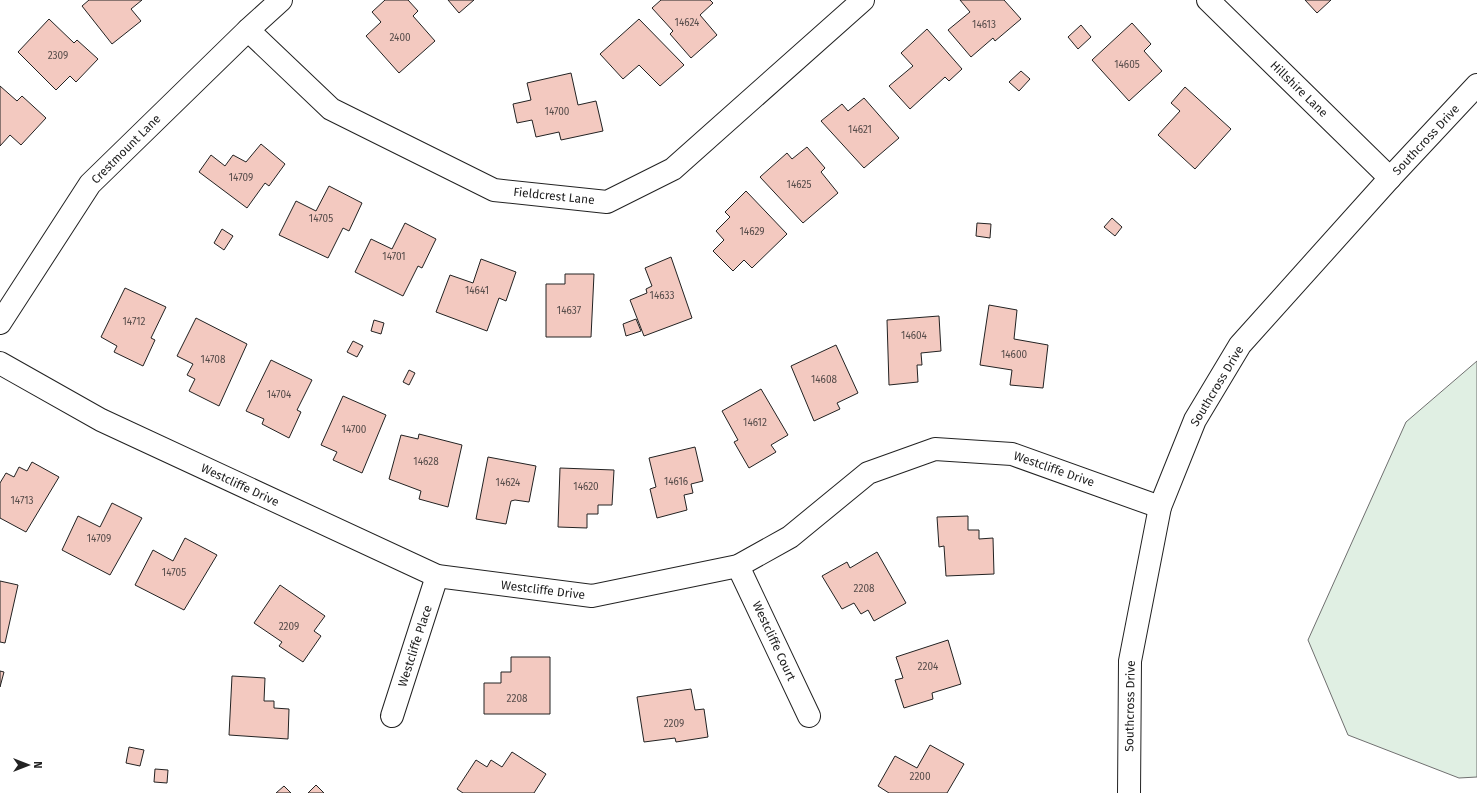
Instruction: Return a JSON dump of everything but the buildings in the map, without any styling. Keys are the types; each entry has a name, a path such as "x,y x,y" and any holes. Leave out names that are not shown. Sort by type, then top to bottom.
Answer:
{"street":[{"name":"Crestmount Lane","path":"0,323 90,184 248,30 281,0"},
{"name":"Fieldcrest Lane","path":"248,30 331,109 494,190 607,202 673,169 863,0"},
{"name":"Hillshire Lane","path":"1208,0 1390,178"},
{"name":"Southcross Drive","path":"1129,793 1130,661 1160,507 1195,420 1240,345 1390,178 1477,84"},
{"name":"Westcliffe Drive","path":"0,363 101,420 437,576 592,596 738,566 790,537 868,473 935,449 1012,454 1160,507"},
{"name":"Westcliffe Court","path":"738,566 809,716"},
{"name":"Westcliffe Place","path":"392,716 437,576"}],"green space":[{"path":"1477,361 1477,777 1459,778 1348,735 1308,640 1406,422"}]}
